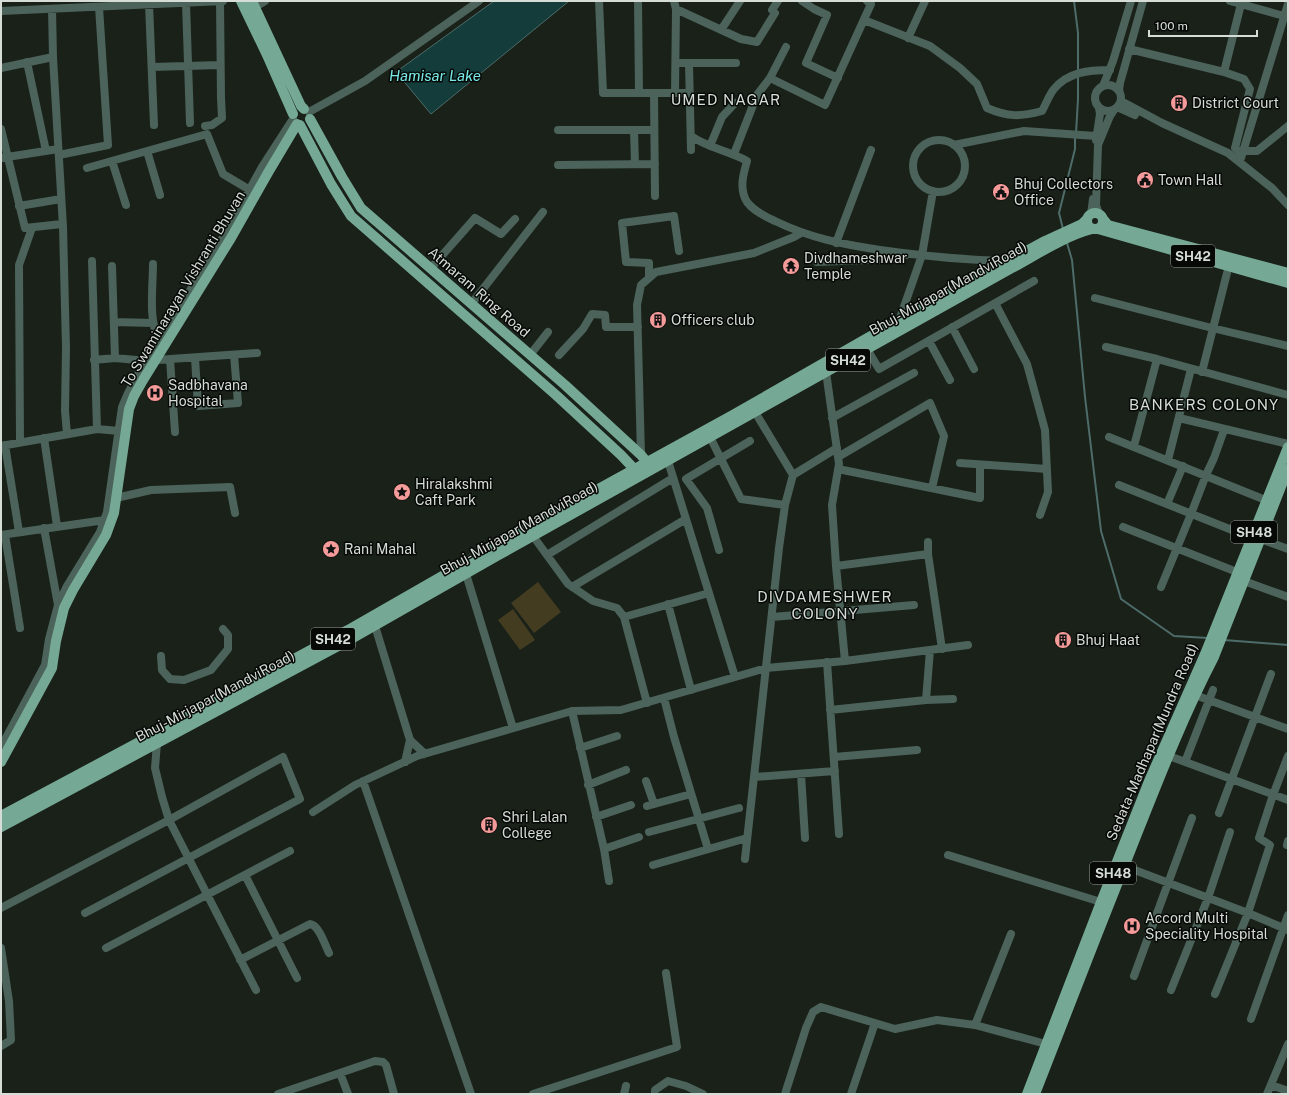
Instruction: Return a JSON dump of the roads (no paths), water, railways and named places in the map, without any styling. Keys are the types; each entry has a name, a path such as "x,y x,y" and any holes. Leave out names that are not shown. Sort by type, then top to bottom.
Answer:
{"main road":[{"name":"Atmaram Ring Road","path":"241,1 296,121 331,184 351,216 556,395 621,455 637,472"},
{"name":"Atmaram Ring Road","path":"253,4 301,106 308,113 342,178 361,208 530,354 647,462"},
{"path":"298,108 308,113 306,124 296,121 298,108"},
{"name":"To Swaminarayan Vishranti Bhuvan","path":"1,762 52,668 56,640 64,608 106,535 114,513 129,409 134,396 151,361 231,238 296,121"},
{"name":"SH42","path":"1047,245 1092,222 1288,273"},
{"name":"SH42","path":"1092,222 1288,283"},
{"name":"Bhuj-Mirjapar(MandviRoad)","path":"647,462 668,461 867,349 1047,245"},
{"name":"Bhuj-Mirjapar(MandviRoad)","path":"1,827 375,626 533,536 637,472 647,462 1007,261 1047,245"},
{"name":"Sedata-Madhapar(Mundra Road)","path":"1035,1094 1124,866 1195,695 1209,656 1242,576 1288,448"},
{"name":"Sedata-Madhapar(Mundra Road)","path":"1242,576 1260,539 1288,469"},
{"name":"Bhuj-Mirjapar(MandviRoad)","path":"1,816 348,630 637,472"},
{"name":"Sedata-Madhapar(Mundra Road)","path":"1027,1094 1149,781 1209,656"}],"street":[{"path":"4,1 3,11 103,5 223,1"},
{"path":"205,126 222,118 220,1"},
{"path":"253,4 265,1"},
{"path":"308,113 365,81 479,1"},
{"path":"599,1 603,93 690,93"},
{"path":"638,1 639,93"},
{"path":"721,30 740,1"},
{"path":"676,93 675,5 721,30 741,39 757,42 776,13 772,10 778,1"},
{"path":"802,1 827,15 806,63 838,78"},
{"path":"770,78 825,105 871,4 867,1"},
{"path":"1131,1 1110,70 1103,86 1097,91 1095,102 1100,108 1107,111 1117,106 1162,123 1228,153 1242,156 1257,151 1288,126"},
{"path":"1092,222 1096,205 1098,145 1110,116 1117,106 1129,49 1143,1"},
{"path":"1230,1 1284,16"},
{"path":"186,2 190,123"},
{"path":"908,38 922,3"},
{"path":"149,4 154,124"},
{"path":"1224,72 1241,4"},
{"path":"1242,156 1288,4"},
{"path":"4,157 46,151 58,152 108,145 103,5"},
{"path":"52,9 53,57 62,224 66,348 65,411 67,434"},
{"path":"864,20 930,46 960,68 977,84 987,108 1001,114 1025,116 1042,112 1054,89 1067,77 1092,70 1110,70"},
{"path":"734,154 758,95 770,78 786,47"},
{"path":"1129,49 1224,72 1244,79 1250,88 1235,148 1242,156 1248,168"},
{"path":"1,68 53,57"},
{"path":"27,62 46,151"},
{"path":"676,63 736,63"},
{"path":"689,63 691,150"},
{"path":"152,67 220,64"},
{"path":"1103,86 1110,85 1119,91"},
{"path":"654,93 655,196"},
{"path":"710,146 722,117 735,103"},
{"path":"1117,106 1248,168 1272,188 1288,205"},
{"path":"1092,222 1095,146 1100,108"},
{"path":"1,747 45,666 49,639 58,605 67,586 100,532 105,520 122,408 128,393 151,361 159,340 225,234 250,190 296,121"},
{"path":"1,129 4,157 25,228 62,224"},
{"path":"558,130 654,130"},
{"path":"634,130 635,164"},
{"path":"954,145 1024,131 1096,136"},
{"path":"87,168 207,134 223,174 250,190"},
{"path":"691,136 699,142 734,154 747,161 742,189 748,202 764,216 801,232 836,243 908,254 1007,261"},
{"path":"934,140 944,140 954,145 961,152 965,162 962,178 955,187 950,190 938,192 922,186 915,176 913,166 915,156 921,148 934,140"},
{"path":"836,243 871,150"},
{"path":"147,151 160,195"},
{"path":"112,161 126,205"},
{"path":"558,165 655,164"},
{"path":"899,321 922,255 933,191"},
{"path":"19,206 61,199"},
{"path":"472,303 543,212"},
{"path":"649,278 649,262 626,262 622,222 674,216 679,251"},
{"path":"430,268 475,218 501,234 515,219"},
{"path":"20,442 19,265 32,228"},
{"path":"647,462 637,305 641,284 656,272 754,253 794,237 801,232"},
{"path":"817,262 893,259 908,254"},
{"path":"92,261 97,429"},
{"path":"153,264 153,323 155,334 159,340"},
{"path":"112,266 115,358"},
{"path":"1202,372 1227,273"},
{"path":"867,349 879,369 1034,281"},
{"path":"1095,298 1288,346"},
{"path":"995,303 1027,364 1045,430 1048,492 1040,515"},
{"path":"559,355 583,329 592,314 605,315 606,327 638,327"},
{"path":"114,322 153,323"},
{"path":"952,327 974,370"},
{"path":"530,354 548,332"},
{"path":"929,341 950,380"},
{"path":"1106,348 1157,359 1288,395"},
{"path":"94,360 115,358 151,361 257,353"},
{"path":"195,358 198,406 238,403 234,355"},
{"path":"170,359 175,432"},
{"path":"1134,446 1157,359"},
{"path":"1168,460 1192,369"},
{"path":"826,372 839,464 832,505 845,661"},
{"path":"832,418 914,373"},
{"path":"838,457 930,403 944,436 932,488"},
{"path":"755,412 793,476"},
{"path":"1179,418 1224,430 1288,444"},
{"path":"19,532 3,445 97,429 119,431"},
{"path":"1161,587 1224,430"},
{"path":"710,437 741,498 785,505"},
{"path":"1109,437 1263,499"},
{"path":"44,438 57,526"},
{"path":"719,550 707,508 686,479 750,441"},
{"path":"745,859 785,505 793,476 837,448"},
{"path":"668,461 734,677"},
{"path":"960,463 1047,469"},
{"path":"838,469 980,498 980,465"},
{"path":"1166,504 1183,466"},
{"path":"547,555 673,478"},
{"path":"1119,485 1247,536"},
{"path":"116,498 151,490 230,487 235,513"},
{"path":"20,628 3,535 105,520"},
{"path":"572,587 686,520"},
{"path":"1123,527 1242,576 1288,597"},
{"path":"44,528 58,605"},
{"path":"533,536 568,584 593,601 617,608 624,617 646,702"},
{"path":"1260,539 1288,549"},
{"path":"928,542 928,554 942,649"},
{"path":"836,566 928,554"},
{"path":"466,574 513,728"},
{"path":"624,617 709,593"},
{"path":"668,604 691,690"},
{"path":"772,617 914,605"},
{"path":"375,626 410,740 405,762"},
{"path":"161,656 162,670 170,679 184,680 211,670 228,649 228,635 223,629"},
{"path":"313,812 355,785 425,754 572,711 621,710 766,668 845,661 968,645"},
{"path":"926,700 930,650"},
{"path":"826,662 839,834"},
{"path":"1219,813 1270,674"},
{"path":"1185,762 1213,690"},
{"path":"1195,695 1288,729"},
{"path":"664,698 674,737 708,849"},
{"path":"830,710 926,700 953,699"},
{"path":"572,711 604,849 609,881"},
{"path":"580,748 618,736"},
{"path":"410,740 425,754"},
{"path":"157,743 155,768 169,820 256,990"},
{"path":"834,757 917,750"},
{"path":"1169,756 1288,800"},
{"path":"1215,994 1248,913 1270,845 1259,838 1273,794 1288,756"},
{"path":"1,908 169,820 283,757 300,799 85,913"},
{"path":"588,785 626,770"},
{"path":"754,777 835,771"},
{"path":"801,774 805,838"},
{"path":"363,781 471,1094"},
{"path":"646,781 650,805 691,794"},
{"path":"596,817 631,805"},
{"path":"649,832 739,808"},
{"path":"1134,976 1192,818"},
{"path":"1171,990 1208,898 1230,832"},
{"path":"604,849 639,837"},
{"path":"653,865 748,838"},
{"path":"106,948 290,851"},
{"path":"948,855 1101,902"},
{"path":"1124,866 1286,929"},
{"path":"245,875 297,978"},
{"path":"1251,1019 1286,929 1288,915"},
{"path":"240,960 310,924 317,927 329,953"},
{"path":"975,1025 1011,934"},
{"path":"1,948 9,1001 11,1040 1,1046"},
{"path":"533,1094 677,1047 666,973"},
{"path":"785,1094 806,1028 813,1012 821,1007 895,1029 937,1020 975,1025 1046,1044"},
{"path":"851,1094 875,1023"},
{"path":"1267,1094 1286,1055 1288,1044"},
{"path":"278,1094 303,1090 340,1073 375,1061 383,1062 386,1065 394,1094"},
{"path":"340,1073 348,1094"},
{"path":"655,1094 655,1090 668,1081 686,1086 703,1094"},
{"path":"1271,1085 1288,1091"}],"water":[{"name":"Hamisar Lake","path":"494,1 569,1 431,114 396,72"}],"waterway":[{"path":"1074,1 1078,33 1078,71"},
{"path":"1076,133 1078,76"},
{"path":"1063,229 1059,213 1075,149 1075,138"},
{"path":"1067,243 1072,260 1085,397 1101,531 1121,599 1174,636 1208,638"},
{"path":"1224,640 1288,645"}],"place":[{"name":"District Court","path":"1179,103"},
{"name":"Town Hall","path":"1145,180"},
{"name":"Bhuj Collectors Office","path":"1001,192"},
{"name":"Divdhameshwar Temple","path":"791,266"},
{"name":"Officers club","path":"658,320"},
{"name":"Sadbhavana Hospital","path":"155,393"},
{"name":"Hiralakshmi Caft Park","path":"402,492"},
{"name":"Rani Mahal","path":"331,549"},
{"name":"Bhuj Haat","path":"1063,640"},
{"name":"Shri Lalan College","path":"489,825"},
{"name":"Accord Multi Speciality Hospital","path":"1132,926"}],"district":[{"name":"UMED NAGAR","path":"726,100"},
{"name":"BANKERS COLONY","path":"1204,405"},
{"name":"DIVDAMESHWER COLONY","path":"825,606"}]}
